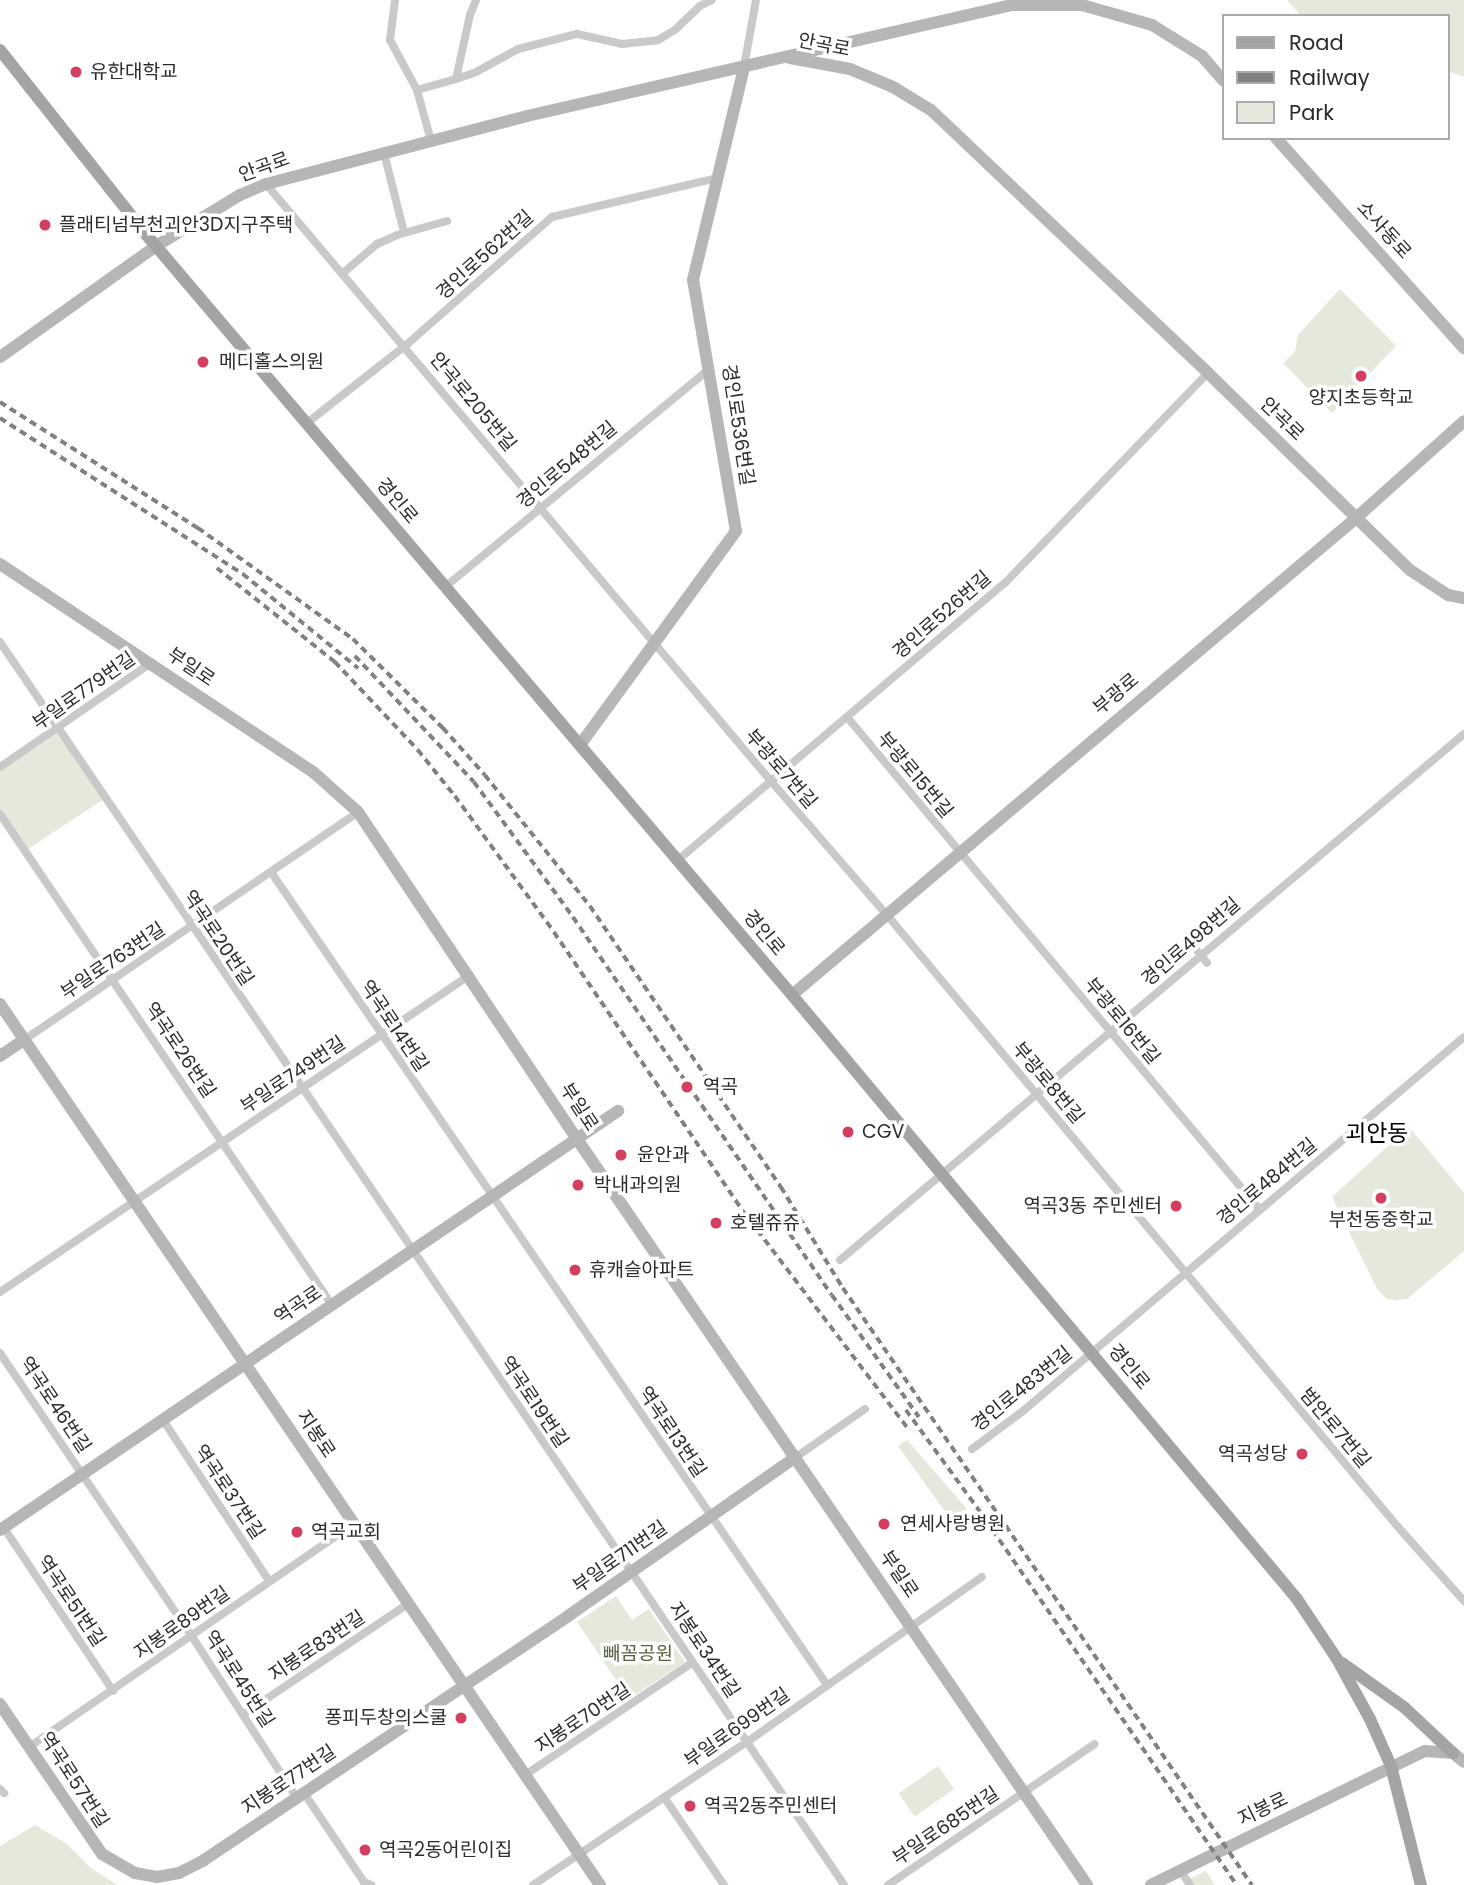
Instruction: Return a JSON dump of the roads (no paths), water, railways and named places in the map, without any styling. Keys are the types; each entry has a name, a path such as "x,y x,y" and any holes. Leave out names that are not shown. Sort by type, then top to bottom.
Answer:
{"main road":[{"name":"경인로","path":"0,50 156,246 792,995 1297,1599 1337,1659 1370,1719 1391,1766 1421,1885"},
{"path":"1337,1659 1405,1708 1453,1753"}],"street":[{"path":"396,0 390,40 417,90 431,141"},
{"path":"456,79 470,15 476,0"},
{"path":"417,90 476,72 518,49 578,34 622,44 658,40 676,29 700,6 712,0"},
{"path":"744,66 756,0"},
{"path":"785,57 1013,5 1082,2 1152,25 1202,56 1222,79"},
{"name":"안곡로","path":"0,357 156,246 240,195 266,184 431,141 785,57 850,69 893,87 931,110 1208,373 1410,570 1448,594 1464,598"},
{"name":"경인로536번길","path":"580,745 736,531 692,280 744,66"},
{"name":"소사동로","path":"1278,140 1464,348"},
{"path":"384,153 404,232"},
{"name":"경인로562번길","path":"307,423 405,346 552,217 717,178"},
{"name":"안곡로205번길","path":"266,184 541,506 653,642"},
{"path":"343,273 377,244 404,232 447,221"},
{"name":"경인로548번길","path":"445,587 709,369"},
{"name":"경인로526번길","path":"678,860 1005,583 1208,373"},
{"name":"부광로","path":"792,995 1356,518 1464,421"},
{"name":"부일로","path":"0,564 312,771 358,812 470,975 576,1139 1087,1885"},
{"name":"역곡로20번길","path":"0,642 412,1251"},
{"name":"부광로7번길","path":"653,642 887,915"},
{"name":"부일로779번길","path":"0,767 151,663"},
{"name":"부광로15번길","path":"847,717 959,852"},
{"name":"경인로498번길","path":"840,1260 1110,1031 1197,951 1464,734"},
{"name":"부일로763번길","path":"24,1040 358,812"},
{"name":"역곡로26번길","path":"0,814 332,1305"},
{"name":"부광로16번길","path":"959,852 1260,1210"},
{"name":"역곡로14번길","path":"271,872 492,1196"},
{"name":"부광로8번길","path":"887,915 1184,1273"},
{"path":"1197,951 1207,963"},
{"name":"부일로749번길","path":"0,1292 470,975"},
{"name":"지봉로","path":"0,1004 600,1885"},
{"name":"경인로484번길","path":"1091,1352 1464,1037"},
{"path":"0,1056 24,1040"},
{"name":"역곡로","path":"2,1529 618,1111"},
{"name":"역곡로13번길","path":"492,1196 827,1685"},
{"name":"역곡로19번길","path":"412,1251 631,1572"},
{"name":"범안로7번길","path":"1184,1273 1464,1601"},
{"name":"경인로483번길","path":"972,1449 1023,1411 1091,1352"},
{"name":"역곡로46번길","path":"0,1353 83,1474"},
{"path":"796,1457 865,1409"},
{"name":"역곡로37번길","path":"163,1420 270,1581"},
{"name":"부일로711번길","path":"463,1686 796,1457"},
{"name":"역곡로45번길","path":"83,1474 244,1714 364,1882 371,1885"},
{"name":"지봉로89번길","path":"29,1746 354,1524"},
{"name":"역곡로51번길","path":"2,1529 113,1691"},
{"name":"지봉로34번길","path":"631,1572 844,1885"},
{"name":"부일로699번길","path":"533,1885 747,1742 982,1577"},
{"name":"지봉로83번길","path":"244,1714 408,1604"},
{"name":"지봉로70번길","path":"525,1776 693,1662"},
{"name":"지봉로77번길","path":"126,1869 148,1876 179,1873 463,1686"},
{"name":"역곡로57번길","path":"0,1704 94,1845 126,1869"},
{"name":"부일로685번길","path":"888,1885 1095,1744"},
{"name":"지봉로","path":"1151,1885 1424,1751 1453,1753"},
{"path":"1453,1753 1464,1762"},
{"path":"664,1797 724,1885"},
{"path":"1180,1870 1191,1885"}],"railway":[{"path":"0,402 198,528 353,639 443,728 485,775 590,906 781,1187 843,1288 1252,1885"},
{"path":"0,418 243,574 358,668"},
{"path":"217,568 335,662 418,750 455,796 554,932 743,1211 908,1428"},
{"path":"355,656 474,782 573,917 832,1295 919,1417"},
{"path":"906,1410 979,1510 1237,1885"}],"place":[{"name":"유한대학교","path":"76,72"},
{"name":"플래티넘부천괴안3D지구주택","path":"45,225"},
{"name":"메디홀스의원","path":"203,362"},
{"name":"양지초등학교","path":"1361,376"},
{"name":"역곡","path":"687,1087"},
{"name":"CGV","path":"848,1132"},
{"name":"윤안과","path":"621,1155"},
{"name":"박내과의원","path":"578,1185"},
{"name":"부천동중학교","path":"1381,1198"},
{"name":"역곡3동 주민센터","path":"1176,1206"},
{"name":"호텔쥬쥬","path":"716,1223"},
{"name":"휴캐슬아파트","path":"575,1270"},
{"name":"역곡성당","path":"1302,1454"},
{"name":"연세사랑병원","path":"884,1524"},
{"name":"역곡교회","path":"297,1532"},
{"name":"퐁피두창의스쿨","path":"461,1718"},
{"name":"역곡2동주민센터","path":"690,1806"},
{"name":"역곡2동어린이집","path":"365,1850"}],"district":[{"name":"괴안동","path":"1377,1133"}],"park label":[{"name":"빼꼼공원","path":"638,1654"}]}
